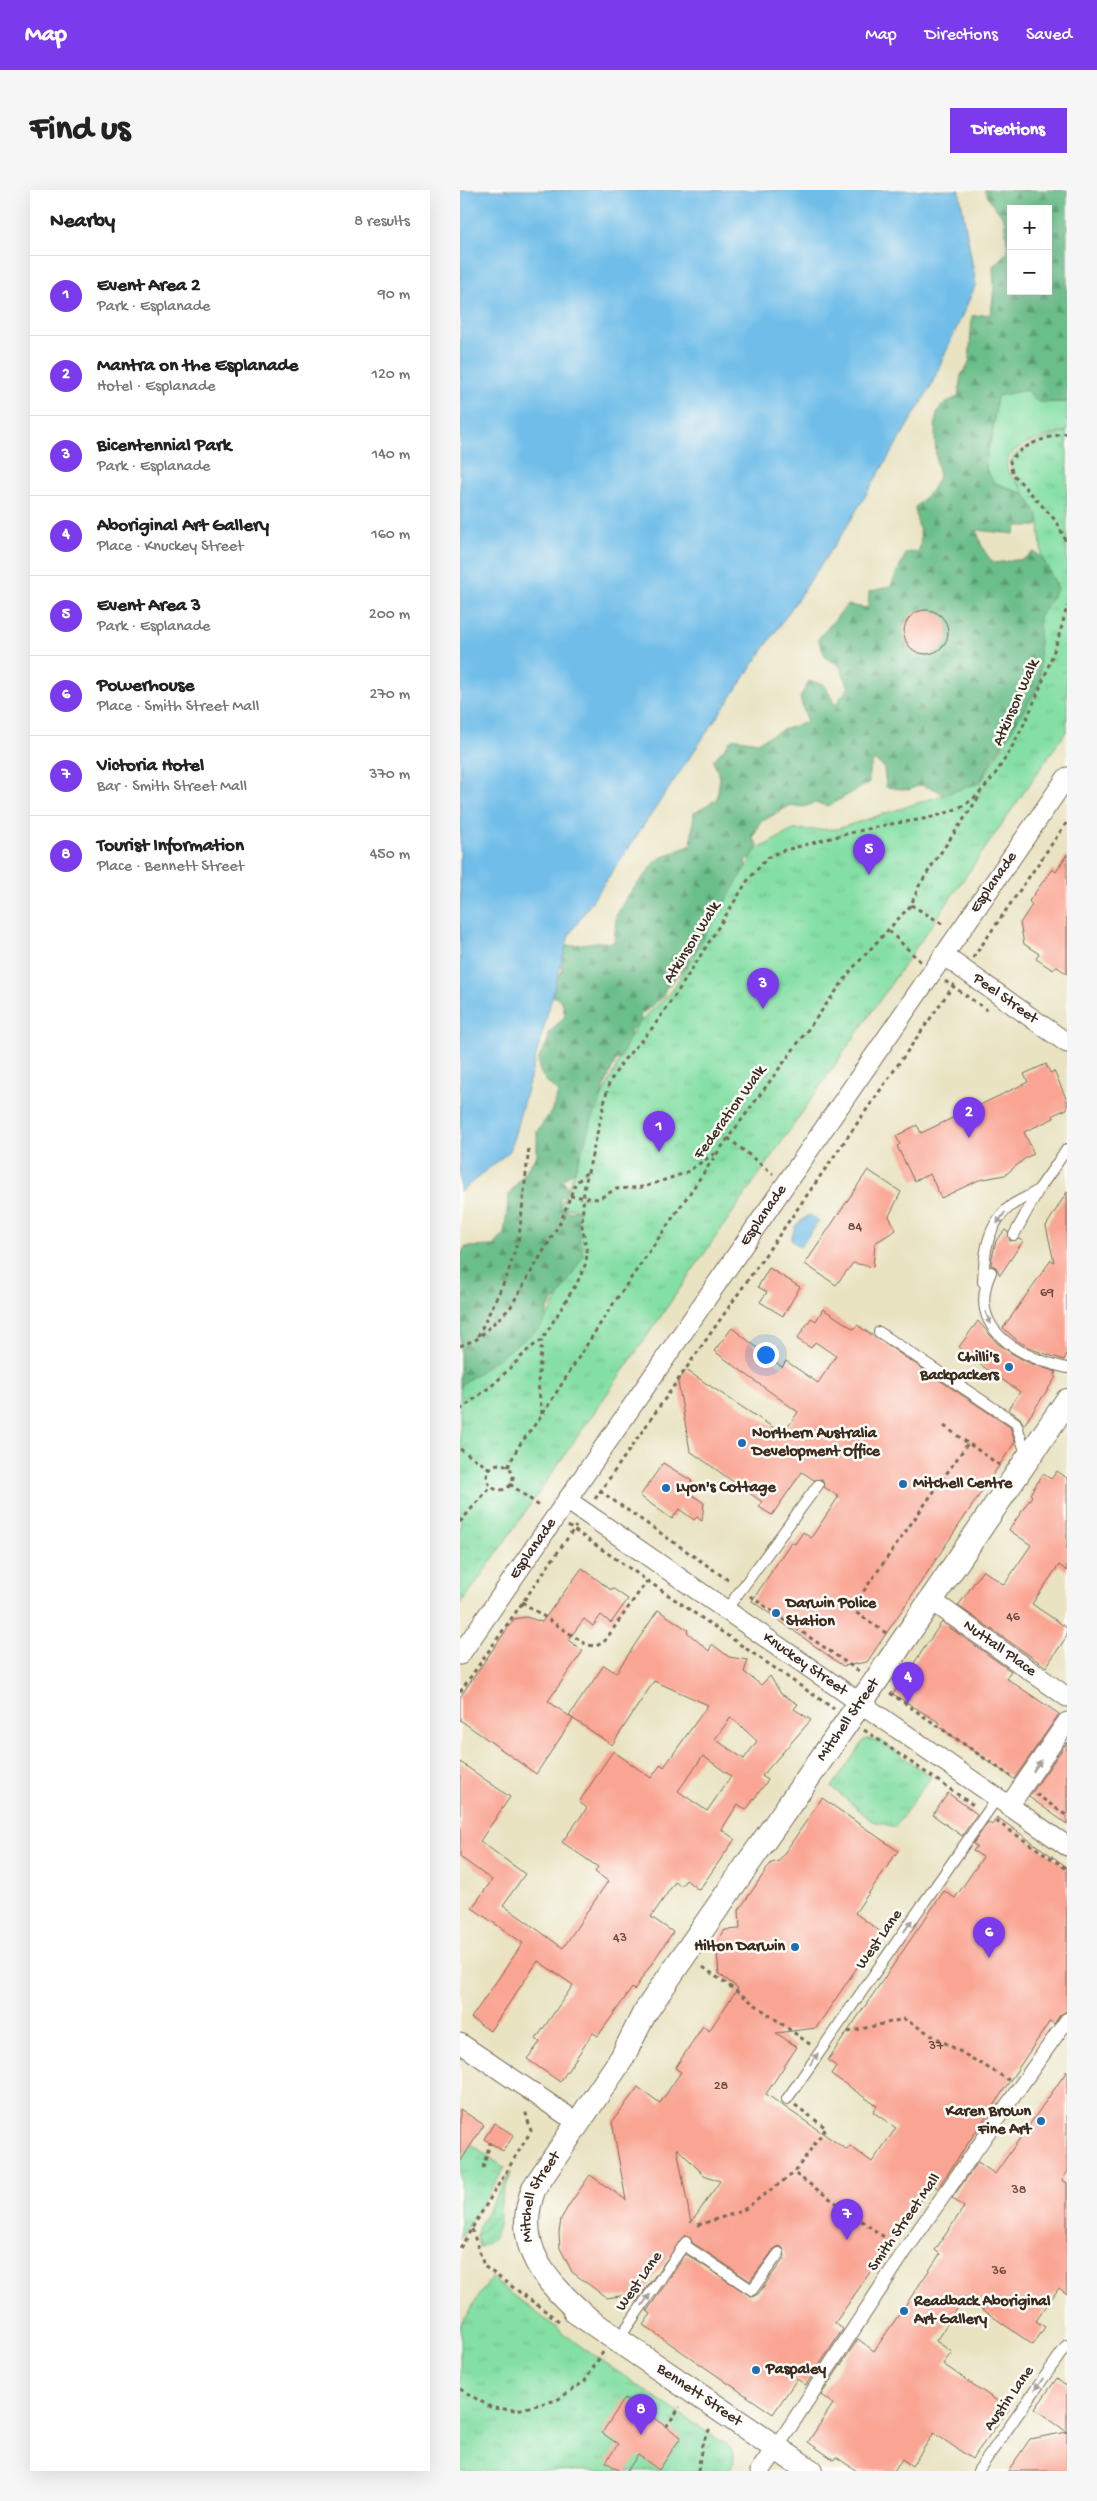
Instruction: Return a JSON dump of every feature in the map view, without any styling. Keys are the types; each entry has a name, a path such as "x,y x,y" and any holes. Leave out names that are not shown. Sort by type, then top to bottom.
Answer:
{"street":[{"name":"Esplanade","path":"460,1655 1067,777"},
{"name":"Peel Street","path":"943,955 1067,1043"},
{"name":"Mitchell Street","path":"521,2242 534,2188 607,2056 644,2014 855,1711 1067,1401"},
{"name":"Knuckey Street","path":"567,1500 726,1610 855,1711 1003,1802 1067,1846"},
{"name":"Nuttall Place","path":"931,1600 1067,1697"},
{"path":"1003,1802 1023,1785 1067,1722"},
{"name":"Smith Street Mall","path":"776,2448 904,2252 1067,2020"},
{"path":"460,2043 572,2119"},
{"name":"Bennett Street","path":"521,2242 549,2282 589,2320 607,2344 810,2471"},
{"path":"760,2471 776,2448"}],"lane":[{"path":"1014,1235 1039,1189 1067,1149"},
{"path":"1039,1189 1010,1207 992,1231 984,1253 983,1296 987,1317 1000,1336 1027,1355 1067,1368"},
{"path":"983,1296 990,1272"},
{"path":"879,1332 1016,1423 1022,1468"},
{"path":"726,1610 818,1485"},
{"name":"West Lane","path":"787,2099 986,1814 1003,1802"},
{"name":"West Lane","path":"607,2344 685,2244 704,2261 753,2291 779,2253"},
{"name":"Austin Lane","path":"978,2471 1067,2345"}],"path":[{"path":"1067,433 1048,437 1022,450 1010,462 1012,473 1057,522 1067,544"},
{"name":"Atkinson Walk","path":"460,1410 482,1395 530,1348 542,1340 578,1281 586,1263 587,1253 582,1225 588,1171 609,1083 623,1061 654,1026 748,880 766,858 781,851 863,831 940,816 975,797 989,783 1005,760 1042,682 1067,606"},
{"name":"Federation Walk","path":"508,1467 518,1448 542,1415 609,1310 718,1152 852,968 911,905 919,886 933,864 989,783"},
{"path":"460,1692 1067,822"},
{"path":"728,1138 785,1184"},
{"path":"477,1338 507,1276 519,1237 525,1200 529,1147"},
{"path":"570,1196 598,1199 616,1189 644,1187 684,1173 718,1152"},
{"path":"460,1346 477,1338 510,1308 561,1221 575,1184 588,1171"},
{"path":"542,1340 538,1383 542,1415"},
{"path":"944,1426 968,1443 1022,1468"},
{"path":"901,1644 851,1610 968,1443"},
{"path":"460,1449 490,1470"},
{"path":"496,1465 508,1467 513,1477 510,1484 501,1490 491,1486 487,1476 490,1470 496,1465"},
{"path":"510,1484 555,1518 647,1580 855,1711 986,1814 1067,1869"},
{"path":"460,1522 491,1486"},
{"path":"600,1492 1067,1816"},
{"path":"505,1590 587,1645 596,1646 604,1642 659,1564"},
{"path":"703,1967 820,2051"},
{"path":"830,2036 904,2019 1020,2087"},
{"path":"698,2225 742,2211 794,2173 826,2128 787,2099"},
{"path":"460,2248 531,2131 526,2110 518,2105"},
{"path":"483,2168 490,2143"},
{"path":"794,2173 904,2252"},
{"path":"472,2229 484,2266 563,2324"},
{"path":"460,2389 492,2408 517,2410 557,2400 585,2381 607,2344"},
{"path":"666,2427 680,2407"},
{"path":"698,2471 702,2446 710,2428"}],"green space":[{"path":"984,190 1067,190 1067,402 1038,402 1026,390 997,396 992,437 987,451 986,469 994,483 1026,494 1042,516 1037,526 1017,526 1014,534 977,530 983,548 994,563 1024,559 1034,552 1047,560 1048,571 1058,585 1047,678 1019,725 1008,736 997,752 980,783 956,791 947,799 937,790 921,785 908,790 886,787 884,767 874,760 869,771 869,783 828,806 815,803 803,807 791,805 759,823 753,838 758,845 755,855 745,860 747,872 731,902 724,903 717,914 719,918 702,948 690,955 687,965 665,989 663,997 640,1015 641,1022 630,1030 627,1048 622,1056 615,1061 604,1088 584,1153 580,1154 575,1171 562,1180 570,1190 568,1196 560,1197 560,1207 570,1212 579,1210 589,1246 562,1298 555,1299 547,1310 546,1325 460,1388 460,1256 465,1247 494,1246 504,1234 509,1195 537,1155 537,1131 551,1112 558,1093 541,1074 538,1064 549,1033 565,1016 562,1001 552,995 557,979 563,969 560,959 566,946 597,942 614,943 616,916 626,898 658,859 691,845 694,813 717,799 720,777 713,761 733,738 758,742 782,730 807,722 800,697 809,681 824,684 835,705 849,687 839,665 826,658 818,639 847,605 868,608 869,592 891,586 906,553 919,551 921,538 915,507 932,490 939,477 935,436 937,414 943,405 958,397 961,375 969,363 972,316 991,314 994,288 993,266 1007,252 1007,295 1052,295 1052,205 1007,205 1007,243 1004,218 992,204"},
{"path":"1026,390 1047,402 1067,402 1067,431 1027,443 1010,456 1007,464 1009,473 1026,494 994,483 986,469 987,451 992,437 996,396"},
{"path":"1067,432 1067,730 460,1606 460,1386 541,1327 583,1256 578,1227 579,1210 560,1207 575,1171 594,1114 635,1027 672,991 756,850 793,830 837,829 980,783 1040,683 1039,617 1058,588 1042,557 1038,515 1012,473 1010,461 1028,446"},
{"path":"865,1739 882,1741 931,1777 895,1827 872,1821 832,1787"},
{"path":"468,2142 505,2168 460,2238 460,2154"},
{"path":"511,2172 502,2198 500,2220 496,2234 487,2244 479,2247 477,2235 479,2226"},
{"path":"491,2278 587,2351 732,2449 734,2462 729,2471 460,2471 460,2325"}],"water":[{"path":"460,190 959,190 976,284 930,388 846,528 569,935 510,1151 460,1192"},
{"path":"809,1215 819,1221 800,1247 791,1240 796,1225"}],"building":[{"path":"926,610 938,614 944,620 948,632 944,644 938,650 926,654 914,650 908,644 904,632 908,620 914,614"},
{"path":"1067,854 1067,974 1056,966 1053,970 1036,959 1039,954 1024,944 1020,923 1032,905 1029,901 1052,869 1056,872"},
{"path":"1046,1064 1050,1073 1054,1071 1067,1100 1067,1109 1053,1115 1054,1118 1024,1132 1034,1154 1027,1157 1005,1175 979,1180 941,1198 930,1174 914,1181 897,1146 900,1144 896,1136 917,1125 921,1133 1028,1082 1024,1074"},
{"path":"868,1170 901,1192 889,1216 896,1230 875,1243 873,1267 853,1263 836,1285 805,1264"},
{"path":"1067,1192 1067,1354 1064,1360 1034,1350 1019,1342 1003,1328 1051,1260 1054,1262 1046,1226"},
{"path":"1005,1230 1008,1232 1010,1241 1019,1239 1023,1241 1000,1275 996,1267 991,1265 991,1262 996,1241"},
{"path":"769,1268 800,1287 783,1316 760,1302 767,1292 758,1287"},
{"name":"Mitchell Centre","path":"823,1309 854,1329 857,1325 1010,1427 1015,1442 867,1662 843,1666 752,1601 791,1542 795,1544 803,1532 811,1538 839,1496 824,1487 822,1479 814,1480 802,1472 772,1515 759,1507 762,1502 690,1451 678,1382 686,1370 783,1434 798,1412 714,1351 732,1328 782,1367 786,1361 818,1383 836,1356 815,1342 811,1348 797,1339 811,1318 816,1321"},
{"name":"Chilli's Backpackers","path":"978,1321 997,1343 1011,1353 1029,1363 1056,1372 1054,1376 1056,1377 1024,1425 1020,1418 1008,1409 1020,1392 968,1356 969,1354 959,1347"},
{"name":"Lyon's Cottage","path":"663,1463 692,1481 685,1490 704,1503 702,1521 697,1517 694,1520 679,1509 672,1519 640,1496"},
{"path":"1057,1471 1067,1478 1067,1571 1059,1565 1032,1604 1067,1628 1067,1636 1046,1667 958,1606 983,1570 1004,1585 1031,1545 1009,1530 1032,1496 1030,1494 1043,1474 1051,1479"},
{"path":"582,1568 611,1590 612,1588 628,1599 611,1623 601,1615 593,1626 584,1619 568,1640 583,1651 548,1701 573,1719 536,1774 460,1720 460,1697 514,1619 526,1617 542,1622"},
{"path":"658,1610 688,1630 687,1632 709,1651 712,1644 729,1657 748,1660 744,1672 761,1685 770,1676 781,1694 798,1704 794,1709 811,1720 762,1776 768,1780 746,1810 738,1804 722,1830 735,1839 699,1890 686,1880 681,1886 675,1882 651,1917 673,1932 634,1990 632,1988 598,2036 593,2033 560,2082 527,2059 540,2042 536,2039 573,1985 538,1961 490,2031 471,2018 523,1943 472,1908 492,1880 460,1857 460,1762 510,1797 480,1841 525,1874 503,1905 563,1948 608,1881 595,1872 598,1867 562,1842 587,1808 579,1802 613,1751 651,1778 661,1764 664,1767 708,1705 654,1681 612,1745 569,1716 604,1665 616,1673","holes":["731,1717 757,1741 744,1759 715,1739","703,1756 731,1776 707,1811 678,1791"]},
{"path":"942,1622 1011,1671 1006,1678 1059,1714 1014,1779 938,1726 940,1723 893,1694"},
{"path":"1067,1742 1067,1824 1029,1797"},
{"path":"948,1793 977,1814 962,1836 933,1815"},
{"path":"822,1798 898,1851 855,1913 881,1932 816,2028 776,2033 797,2047 766,2094 847,2150 850,2146 872,2162 896,2128 873,2112 877,2106 831,2074 836,2066 828,2060 944,1891 955,1898 983,1857 973,1851 977,1846 973,1844 988,1822 992,1825 997,1817 1067,1867 1067,2011 1060,2015 1054,2024 1050,2021 938,2188 931,2184 835,2323 843,2329 806,2385 797,2379 773,2414 643,2325 651,2314 647,2311 686,2254 752,2297 758,2294 785,2257 783,2248 779,2246 774,2249 750,2281 693,2243 689,2236 684,2236 636,2302 627,2295 607,2298 572,2272 560,2248 559,2233 561,2219 590,2175 626,2200 612,2122 638,2087 660,2103 681,2072 675,2068 703,2026 709,2031 738,1988 719,1974 716,1943 725,1930 740,1929 739,1910 771,1863 779,1861","holes":["677,2148 704,2175 720,2181 691,2223"]},
{"path":"1067,2071 1067,2172 1062,2180 1067,2183 1067,2294 1059,2288 1036,2321 1045,2327 1033,2345 965,2297 936,2341 952,2352 943,2364 1009,2409 972,2459 934,2433 912,2466 902,2459 894,2471 857,2471 836,2457 834,2460 808,2442 833,2404 821,2395 858,2339 874,2351 928,2272 940,2254 935,2250 964,2207 952,2198 978,2162 995,2174"},
{"path":"460,2109 484,2125 460,2162"},
{"path":"494,2123 514,2135 503,2151 484,2139"},
{"path":"1057,2378 1067,2386 1067,2432 1035,2409"},
{"path":"625,2398 681,2437 659,2470 638,2455 627,2471 620,2471 606,2462 618,2444 602,2433"},
{"path":"1067,2432 1067,2471 1008,2471 1030,2439"}],"place":[{"name":"Event Area 3","path":"869,875"},
{"name":"Bicentennial Park","path":"763,1009"},
{"name":"Mantra on the Esplanade","path":"969,1138"},
{"name":"Event Area 2","path":"659,1152"},
{"name":"Chilli's Backpackers","path":"1009,1367"},
{"name":"Northern Australia Development Office","path":"742,1443"},
{"name":"Mitchell Centre","path":"903,1484"},
{"name":"Lyon's Cottage","path":"666,1488"},
{"name":"Darwin Police Station","path":"776,1613"},
{"name":"Aboriginal Art Gallery","path":"908,1703"},
{"name":"Hilton Darwin","path":"795,1947"},
{"name":"Powerhouse","path":"989,1958"},
{"name":"Karen Brown Fine Art","path":"1041,2121"},
{"name":"Victoria Hotel","path":"847,2240"},
{"name":"Readback Aboriginal Art Gallery","path":"904,2311"},
{"name":"Paspaley","path":"756,2370"},
{"name":"Tourist Information","path":"641,2435"}]}
